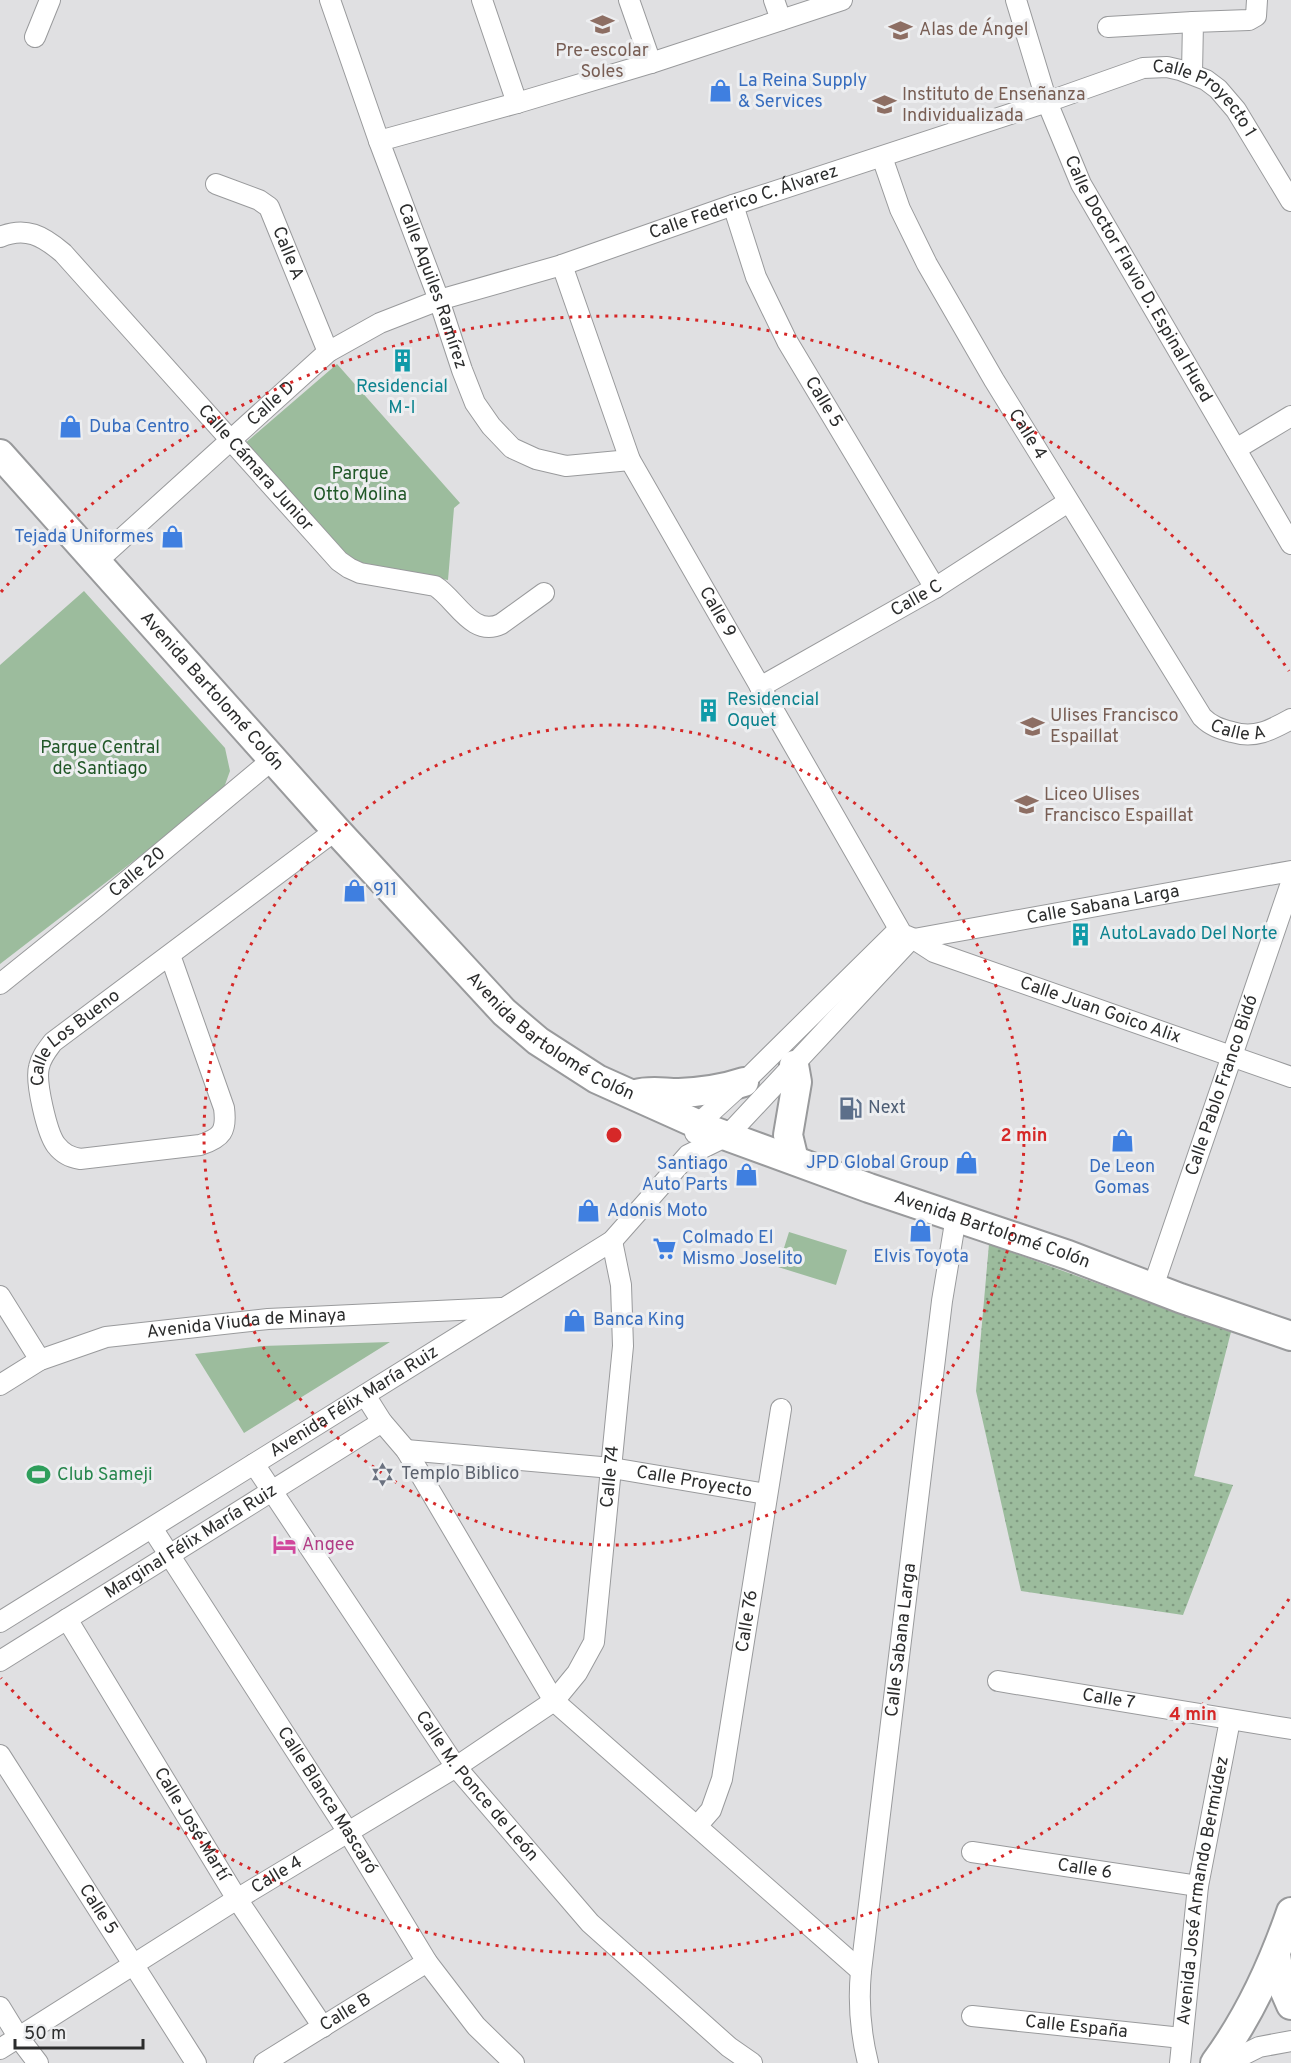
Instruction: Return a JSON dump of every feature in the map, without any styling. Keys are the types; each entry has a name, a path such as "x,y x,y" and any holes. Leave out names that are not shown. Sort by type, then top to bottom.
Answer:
{"main road":[{"name":"Avenida Bartolomé Colón","path":"0,454 336,830 504,1012 538,1041 589,1075 632,1096 728,1136 1291,1336"},
{"path":"794,1065 797,1082 788,1135 794,1160"},
{"path":"632,1096 652,1092 680,1093 721,1089 744,1082"},
{"path":"1215,2063 1235,2034 1262,1986 1291,1912"},
{"path":"1276,1955 1280,1980 1291,2006"}],"street":[{"path":"35,37 50,0"},
{"name":"Calle Aquiles Ramírez","path":"330,0 475,403 491,426 512,448 536,459 566,466 630,460"},
{"path":"482,0 517,103"},
{"path":"629,0 651,63"},
{"path":"774,0 780,20"},
{"path":"379,141 651,63 842,0"},
{"name":"Calle Doctor Flavio D. Espinal Hued","path":"1016,0 1047,102 1081,184 1291,544"},
{"path":"1108,27 1249,20 1257,16 1257,0"},
{"path":"1192,74 1193,22"},
{"name":"Calle Proyecto 1","path":"1047,102 1143,69 1167,67 1192,74 1206,80 1228,99 1291,201"},
{"name":"Calle Federico C. Álvarez","path":"439,300 562,265 733,205 1047,102"},
{"name":"Calle 4","path":"882,157 893,191 927,264 994,380 1191,702"},
{"name":"Calle A","path":"216,184 259,200 271,210 328,352"},
{"name":"Calle 5","path":"733,205 756,277 776,320 935,588"},
{"name":"Calle Cámara Junior","path":"0,237 17,232 30,232 46,239 63,253 339,561 349,568 360,573 435,586 444,592 472,622 487,628 501,624 544,593"},
{"name":"Calle 9","path":"562,265 630,460 760,687 907,936"},
{"name":"Calle D","path":"96,562 328,352 380,323 439,300"},
{"path":"1236,449 1291,416"},
{"name":"Calle C","path":"760,687 935,588 1068,502"},
{"name":"Calle A","path":"1191,702 1202,717 1214,726 1242,736 1254,736 1269,731 1291,719"},
{"name":"Calle 20","path":"0,984 273,759"},
{"name":"Calle Los Bueno","path":"170,955 224,1108 226,1123 222,1133 213,1141 200,1145 80,1159 70,1157 62,1152 51,1136 38,1083 38,1068 43,1055 53,1042 336,830"},
{"name":"Calle Sabana Larga","path":"907,936 1291,872"},
{"name":"Calle Pablo Franco Bidó","path":"1153,1287 1230,1056 1291,883"},
{"path":"728,1136 794,1065 907,936"},
{"path":"698,1124 907,936"},
{"name":"Calle Juan Goico Alix","path":"907,936 934,952 1291,1077"},
{"name":"Avenida Félix María Ruiz","path":"688,1155 698,1124"},
{"name":"Avenida Félix María Ruiz","path":"0,1622 612,1241 688,1155 728,1136"},
{"name":"Calle Sabana Larga","path":"868,2063 860,2031 858,1999 942,1301 956,1217"},
{"name":"Calle 74","path":"554,1701 576,1673 594,1642 623,1346 621,1285 612,1241"},
{"path":"0,1296 40,1360"},
{"name":"Avenida Viuda de Minaya","path":"0,1385 40,1360 106,1337 268,1319 504,1308"},
{"path":"365,1395 382,1422 406,1450 554,1701 861,1971"},
{"name":"Calle 76","path":"697,1826 711,1810 722,1779 766,1494 782,1409"},
{"name":"Marginal Félix María Ruiz","path":"2,1656 67,1619 382,1422"},
{"name":"Calle Proyecto","path":"406,1450 612,1468 766,1494"},
{"name":"Calle M. Ponce de León","path":"254,1464 456,1767 590,1923 729,2047 753,2063"},
{"name":"Calle Blanca Mascaró","path":"152,1528 348,1832 427,1962 476,2026 514,2063"},
{"name":"Calle José Martí","path":"67,1619 237,1899 322,2027"},
{"name":"Calle 7","path":"998,1681 1291,1729"},
{"name":"Calle 4","path":"0,2049 237,1899 456,1767 554,1701"},
{"name":"Avenida José Armando Bermúdez","path":"1179,2063 1198,1886 1230,1720"},
{"name":"Calle 5","path":"0,1755 196,2063"},
{"name":"Calle 6","path":"972,1851 1198,1886"},
{"name":"Calle B","path":"264,2063 427,1962"},
{"path":"0,2007 38,2063"},
{"name":"Calle España","path":"972,2016 1182,2038"},
{"path":"1235,2034 1291,2034"},
{"path":"1227,2063 1259,2047 1291,2041"}],"green space":[{"name":"Parque Otto Molina","path":"337,364 460,503 454,508 448,580 353,564 243,445"},
{"name":"Parque Central de Santiago","path":"84,591 225,748 230,771 222,793 0,964 0,665"},
{"path":"789,1232 847,1250 836,1285 778,1267"},
{"path":"989,1244 1231,1332 1194,1476 1233,1485 1183,1615 1021,1591 976,1391"},
{"path":"390,1342 244,1433 195,1354 262,1346"}],"place":[{"name":"Pre-escolar Soles","path":"602,25"},
{"name":"Alas de Ángel","path":"901,30"},
{"name":"La Reina Supply & Services","path":"720,91"},
{"name":"Instituto de Enseñanza Individualizada","path":"884,105"},
{"name":"Residencial M-I","path":"402,361"},
{"name":"Duba Centro","path":"71,427"},
{"name":"Tejada Uniformes","path":"172,537"},
{"name":"Residencial Oquet","path":"709,710"},
{"name":"Ulises Francisco Espaillat","path":"1032,726"},
{"name":"Liceo Ulises Francisco Espaillat","path":"1026,805"},
{"name":"911","path":"355,890"},
{"name":"AutoLavado Del Norte","path":"1081,934"},
{"name":"Next","path":"850,1108"},
{"name":"De Leon Gomas","path":"1122,1141"},
{"name":"JPD Global Group","path":"967,1163"},
{"name":"Santiago Auto Parts","path":"746,1174"},
{"name":"Adonis Moto","path":"589,1211"},
{"name":"Elvis Toyota","path":"921,1231"},
{"name":"Colmado El Mismo Joselito","path":"664,1248"},
{"name":"Banca King","path":"575,1320"},
{"name":"Templo Biblico","path":"383,1474"},
{"name":"Club Sameji","path":"39,1475"},
{"name":"Angee","path":"284,1545"}]}
